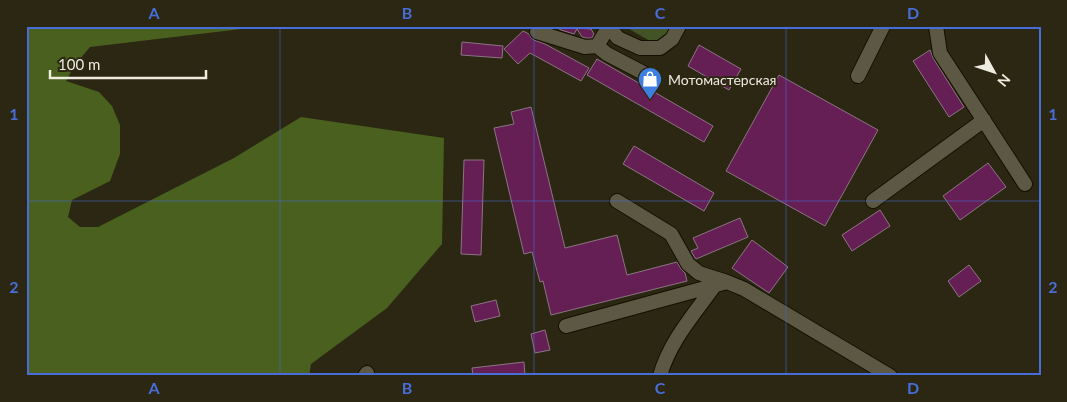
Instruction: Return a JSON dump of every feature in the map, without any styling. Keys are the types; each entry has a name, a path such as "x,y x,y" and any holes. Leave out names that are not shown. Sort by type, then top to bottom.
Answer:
{"lane":[{"path":"597,46 609,26 618,38 640,48 660,48 672,39 679,26"},
{"path":"858,76 883,26"},
{"path":"936,26 940,53 1024,184"},
{"path":"537,32 585,47 597,46 607,54 653,78"},
{"path":"872,201 984,120"},
{"path":"617,201 672,234 688,264 699,273 721,284 744,290 890,376"},
{"path":"566,326 721,284"},
{"path":"660,376 664,363 684,328 721,284"}],"green space":[{"path":"26,26 266,26 90,47 75,65 66,81 99,92 112,106 120,125 120,154 110,181 72,200 68,217 80,227 98,227 234,158 301,117 444,138 442,244 387,308 311,364 309,376 26,376"},
{"path":"624,26 671,26 664,39 650,41"}],"building":[{"path":"554,26 578,26 577,28 591,29 594,34 592,38 586,38 582,37 577,29 574,34"},
{"path":"523,31 534,40 589,68 581,81 530,53 518,64 504,49"},
{"path":"462,42 503,46 502,58 461,55"},
{"path":"699,45 741,69 729,90 688,66"},
{"path":"930,50 933,58 964,107 949,117 913,61"},
{"name":"Мотомастерская","path":"597,59 713,126 704,142 587,75"},
{"path":"779,75 878,130 825,226 726,171"},
{"path":"531,107 565,248 617,235 627,275 677,262 685,273 687,281 551,315 543,281 540,282 532,252 524,254 494,128 514,124 511,112"},
{"path":"634,146 714,193 704,211 623,164"},
{"path":"464,160 484,160 481,255 461,254"},
{"path":"988,163 1006,187 960,220 943,196"},
{"path":"880,210 890,226 852,251 842,235"},
{"path":"740,218 748,237 695,258 691,251 698,248 693,238"},
{"path":"752,240 788,267 769,293 732,268"},
{"path":"969,265 981,281 959,297 948,281"},
{"path":"496,300 500,316 475,322 471,306"},
{"path":"545,330 550,350 535,353 531,334"},
{"path":"524,362 525,376 473,376 472,368"}],"place":[{"name":"Мотомастерская","path":"650,100"}]}
